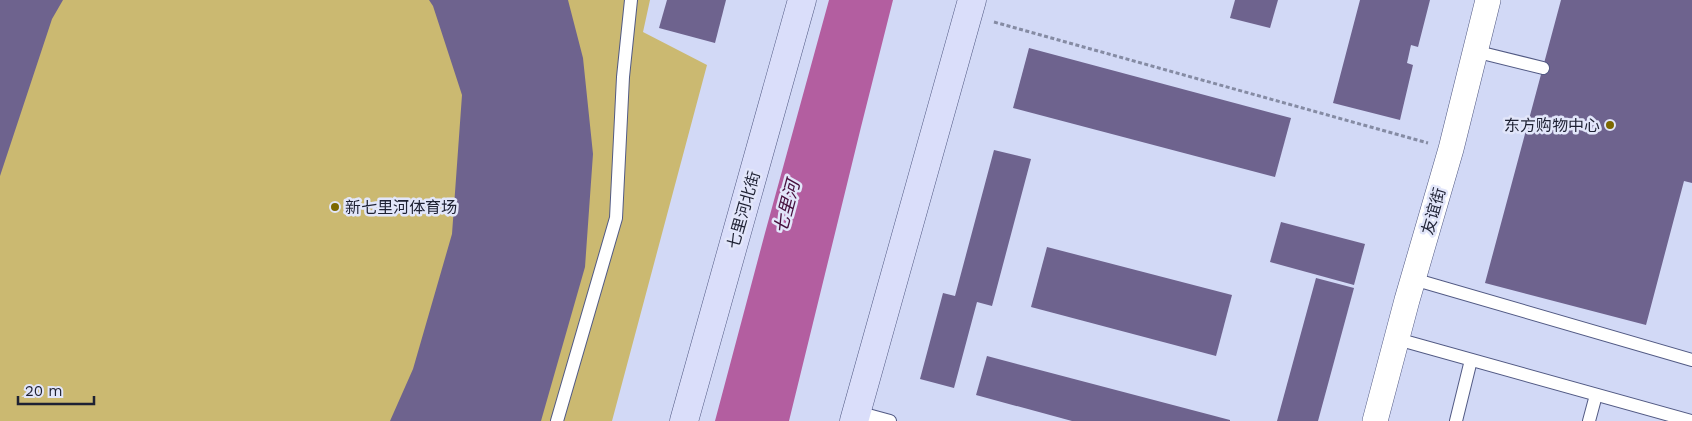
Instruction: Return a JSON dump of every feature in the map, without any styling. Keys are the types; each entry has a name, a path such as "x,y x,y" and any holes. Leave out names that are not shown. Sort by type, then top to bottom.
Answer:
{"street":[{"name":"七里河北街","path":"684,421 802,0"},
{"name":"友谊街","path":"1375,421 1413,279 1451,149 1488,0"},
{"path":"856,416 970,8"}],"lane":[{"path":"556,421 616,218 623,77 631,0"},
{"path":"1474,51 1543,68"},
{"path":"1413,279 1692,360"},
{"path":"1397,340 1691,421"},
{"path":"1456,421 1470,360"},
{"path":"1589,421 1596,395"},
{"path":"856,416 890,421"}],"path":[{"path":"970,8 1451,149"}],"shaded area":[{"name":"新七里河体育场","path":"0,0 650,0 643,32 707,65 612,421 0,421"}],"water":[{"name":"七里河","path":"829,0 893,0 789,421 715,421 765,233"}],"building":[{"path":"0,0 63,0 52,19 0,176"},
{"path":"429,0 568,0 583,58 593,154 585,267 541,421 390,421 413,369 452,234 462,95 433,6"},
{"path":"667,0 726,0 715,43 659,28"},
{"path":"1235,0 1278,0 1270,28 1230,18"},
{"path":"1360,0 1430,0 1418,47 1411,45 1407,63 1413,65 1400,120 1333,103"},
{"name":"东方购物中心","path":"1561,0 1692,0 1692,183 1684,181 1646,325 1485,283"},
{"path":"1029,48 1291,118 1275,177 1013,108"},
{"path":"994,150 1031,159 992,306 977,302 954,388 920,379 943,293 955,296"},
{"path":"1281,222 1365,244 1354,285 1270,262"},
{"path":"1047,247 1232,295 1216,356 1031,307"},
{"path":"1316,278 1354,288 1318,421 1277,421"},
{"path":"987,356 1230,421 1072,421 976,395"}],"place":[{"name":"东方购物中心","path":"1610,125"},
{"name":"新七里河体育场","path":"335,207"}]}
